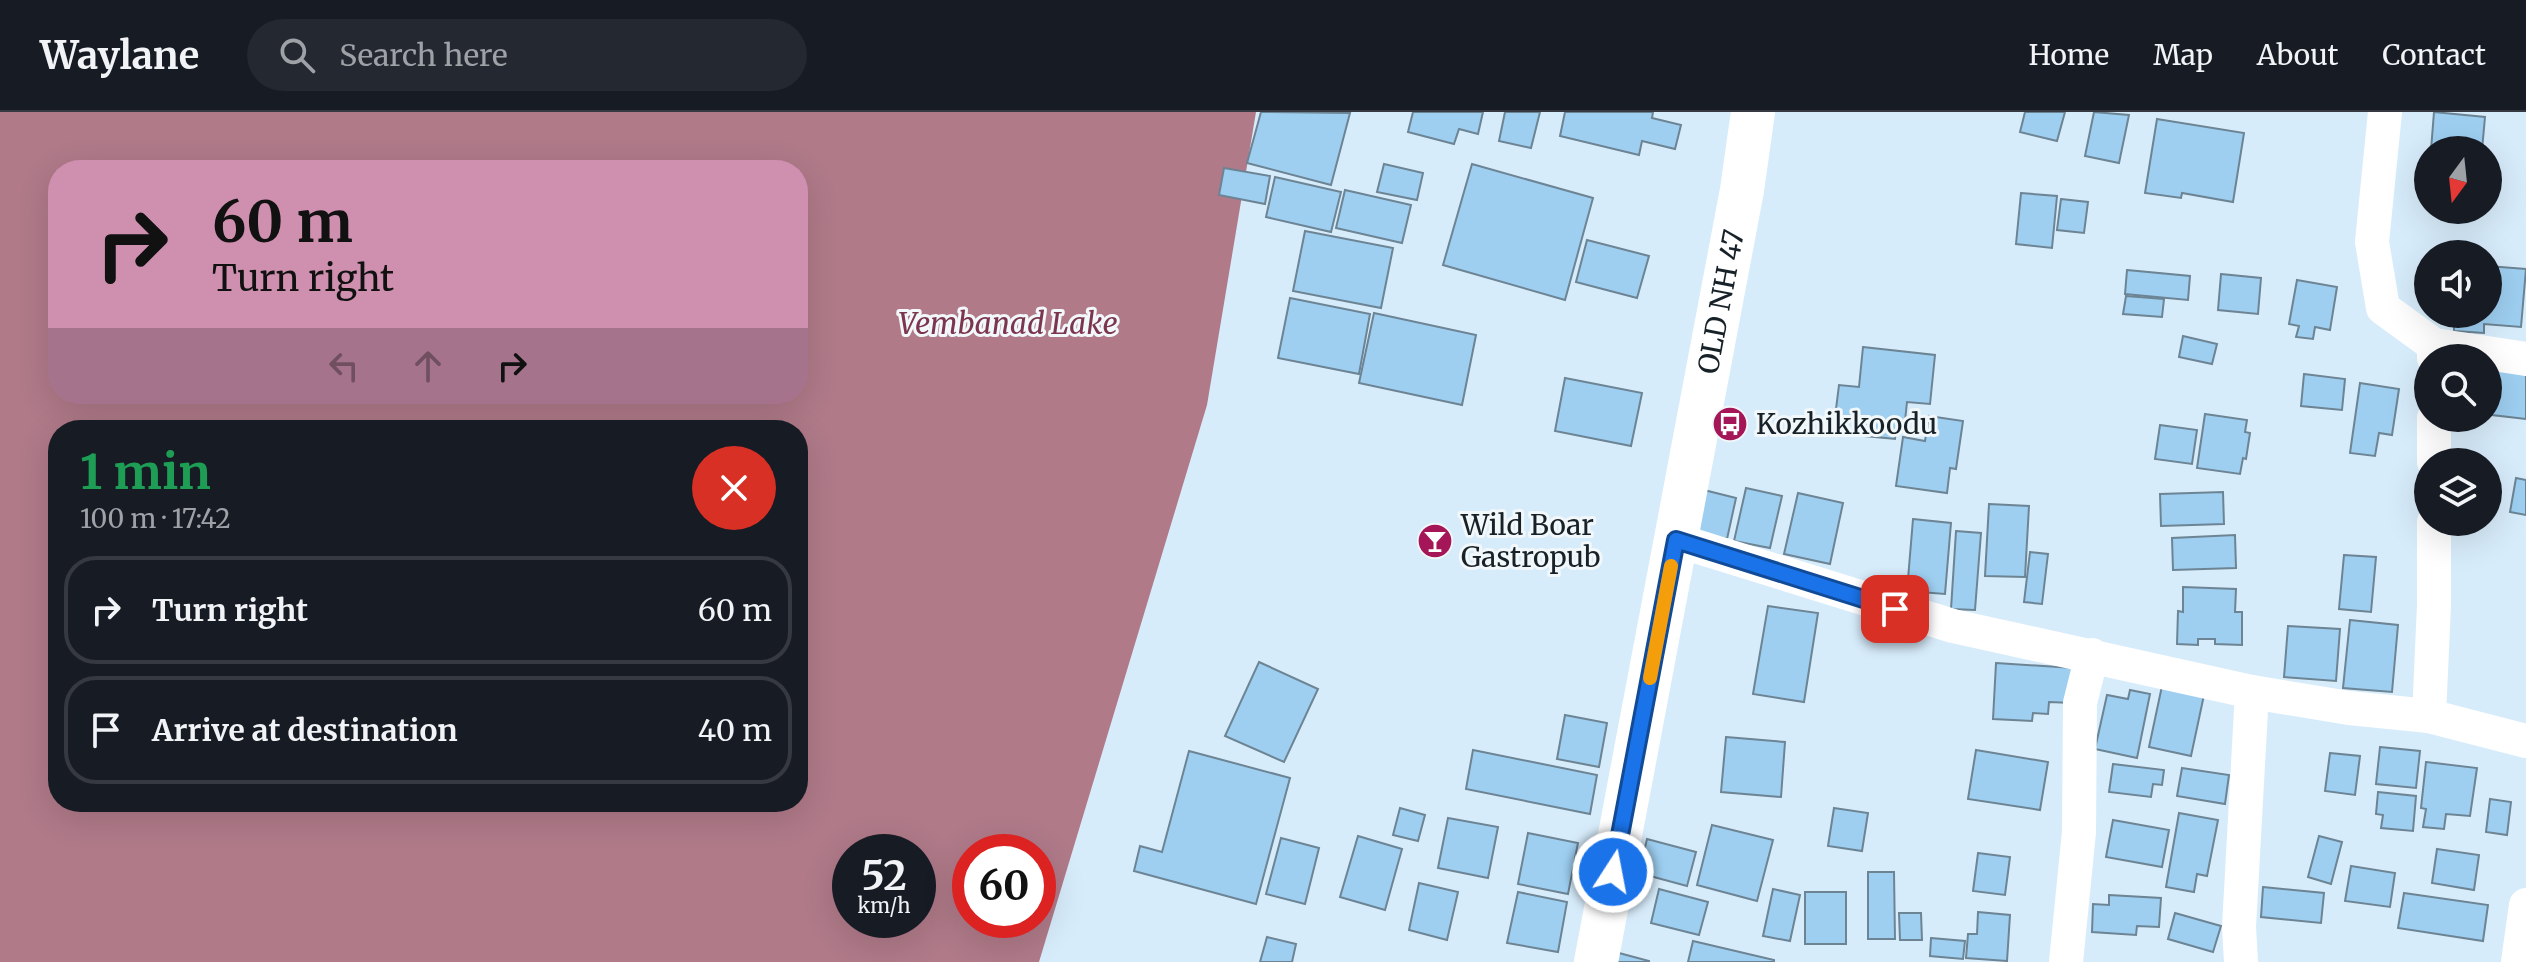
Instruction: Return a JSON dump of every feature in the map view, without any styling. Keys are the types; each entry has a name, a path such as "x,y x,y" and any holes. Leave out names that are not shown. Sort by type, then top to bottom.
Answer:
{"main road":[{"name":"OLD NH 47","path":"1596,962 1742,190 1753,112"}],"street":[{"path":"2385,112 2372,242 2383,308 2425,344"},
{"path":"2502,357 2526,359"},
{"path":"2429,716 2434,536"},
{"path":"1676,540 1953,626 2252,692 2349,708 2429,716 2526,741"},
{"path":"2066,962 2079,832 2080,703 2092,655"},
{"path":"2241,962 2239,927 2252,692"},
{"path":"2518,962 2526,905"}],"water":[{"name":"Vembanad Lake","path":"0,112 1256,112 1207,405 1056,906 1056,834 952,834 952,938 1046,938 1039,962 0,962"}],"building":[{"path":"1261,112 1350,113 1331,185 1247,163"},
{"path":"1413,112 1483,112 1478,134 1459,129 1454,144 1408,132"},
{"path":"1505,112 1540,112 1531,148 1499,141"},
{"path":"1565,112 1653,112 1652,118 1681,125 1675,149 1642,141 1639,155 1560,136"},
{"path":"2025,112 2065,112 2057,141 2020,132"},
{"path":"2094,112 2129,115 2119,163 2085,156"},
{"path":"2434,112 2485,117 2483,136 2432,136"},
{"path":"2157,119 2244,133 2233,202 2182,193 2181,198 2145,193"},
{"path":"1384,164 1423,173 1417,200 1377,192"},
{"path":"1472,164 1593,198 1565,300 1443,265"},
{"path":"1224,168 1270,176 1265,204 1219,195"},
{"path":"1275,177 1341,192 1331,232 1266,217"},
{"path":"1345,190 1411,205 1402,243 1336,228"},
{"path":"2021,193 2057,196 2052,248 2016,244"},
{"path":"2061,199 2088,202 2084,233 2057,230"},
{"path":"1305,231 1393,248 1381,308 1293,291"},
{"path":"1587,240 1649,256 1637,298 1576,282"},
{"path":"2502,267 2526,269 2521,327 2502,325"},
{"path":"2127,270 2190,276 2188,300 2125,294"},
{"path":"2221,274 2261,278 2258,314 2218,310"},
{"path":"2297,280 2337,287 2330,330 2315,327 2313,339 2296,337 2299,326 2289,324"},
{"path":"2126,296 2164,299 2162,317 2123,314"},
{"path":"1290,298 1370,314 1359,374 1278,358"},
{"path":"1374,313 1476,335 1462,405 1359,383"},
{"path":"2454,328 2484,328 2484,333 2454,331"},
{"path":"2183,336 2217,344 2212,364 2179,357"},
{"path":"1863,347 1935,355 1930,404 1907,402 1905,421 1897,420 1895,439 1865,436 1866,420 1835,417 1839,385 1859,387"},
{"path":"2502,366 2526,368 2526,419 2502,416"},
{"path":"2304,374 2345,379 2342,410 2301,406"},
{"path":"1565,378 1642,393 1631,446 1555,431"},
{"path":"2360,383 2399,389 2392,435 2379,433 2375,456 2350,453"},
{"path":"2205,414 2247,420 2245,432 2250,433 2240,474 2197,468"},
{"path":"1929,416 1963,421 1956,469 1950,468 1947,493 1896,486 1903,437 1925,441"},
{"path":"2160,425 2197,430 2192,464 2155,459"},
{"path":"2516,478 2526,480 2526,515 2510,512"},
{"path":"1746,488 1782,496 1770,548 1734,541"},
{"path":"1704,490 1736,498 1727,539 1695,531"},
{"path":"2223,492 2224,524 2161,526 2160,494"},
{"path":"1798,493 1843,503 1830,564 1784,554"},
{"path":"1989,504 2029,506 2025,577 1985,576"},
{"path":"1913,519 1951,523 1945,594 1907,591"},
{"path":"1956,531 1981,533 1975,610 1951,609"},
{"path":"2235,535 2236,568 2173,570 2172,538"},
{"path":"2030,552 2048,554 2042,604 2024,602"},
{"path":"2344,555 2376,557 2371,612 2339,609"},
{"path":"2183,587 2236,589 2235,612 2242,612 2242,645 2215,644 2215,639 2198,639 2198,645 2177,644 2178,611 2183,612"},
{"path":"1768,606 1818,613 1804,702 1753,694"},
{"path":"2350,620 2398,625 2392,692 2343,688"},
{"path":"2288,626 2340,629 2336,681 2284,677"},
{"path":"1259,662 1318,689 1284,762 1225,736"},
{"path":"1996,663 2074,668 2072,703 2049,702 2048,714 2033,713 2032,721 1993,719"},
{"path":"2162,686 2204,695 2191,756 2149,747"},
{"path":"2130,690 2150,694 2137,758 2095,749 2107,695 2128,699"},
{"path":"1565,715 1607,723 1599,767 1557,759"},
{"path":"1726,737 1785,742 1781,797 1721,792"},
{"path":"2380,747 2420,751 2416,788 2376,784"},
{"path":"1473,750 1597,775 1590,814 1466,789"},
{"path":"1976,750 2048,762 2040,810 1968,799"},
{"path":"1189,751 1290,778 1256,904 1134,871 1140,846 1162,852"},
{"path":"2330,753 2360,756 2355,795 2325,791"},
{"path":"2426,762 2477,768 2470,816 2446,814 2444,829 2423,827 2426,809 2421,808"},
{"path":"2113,764 2164,770 2162,785 2153,784 2151,797 2109,792"},
{"path":"2182,768 2229,775 2225,804 2177,796"},
{"path":"2378,792 2416,796 2413,831 2381,828 2383,815 2376,814"},
{"path":"2490,799 2511,802 2507,835 2486,832"},
{"path":"1400,808 1425,815 1418,841 1393,835"},
{"path":"1834,808 1868,813 1862,851 1828,846"},
{"path":"2179,813 2218,820 2207,876 2197,874 2194,892 2166,887"},
{"path":"1448,818 1498,827 1488,878 1438,868"},
{"path":"2113,820 2169,830 2162,867 2106,857"},
{"path":"1712,825 1773,840 1757,901 1697,885"},
{"path":"1528,833 1578,843 1568,894 1518,884"},
{"path":"1358,836 1402,849 1385,910 1340,897"},
{"path":"2319,836 2342,842 2331,884 2308,877"},
{"path":"1281,838 1319,848 1305,904 1266,894"},
{"path":"1647,839 1696,852 1687,886 1639,873"},
{"path":"2437,849 2479,855 2474,890 2432,883"},
{"path":"1978,853 2010,857 2005,895 1973,891"},
{"path":"2351,866 2395,873 2390,907 2345,901"},
{"path":"1868,872 1894,872 1895,939 1868,939"},
{"path":"1419,883 1458,892 1447,940 1409,930"},
{"path":"2263,887 2324,893 2321,923 2261,917"},
{"path":"1659,889 1708,902 1699,935 1651,923"},
{"path":"1773,889 1800,895 1790,941 1763,936"},
{"path":"1518,892 1567,902 1558,952 1507,943"},
{"path":"1805,892 1846,892 1846,944 1805,944"},
{"path":"2404,893 2488,905 2483,941 2398,928"},
{"path":"2109,895 2161,898 2159,927 2137,926 2136,935 2092,932 2093,904 2109,905"},
{"path":"1978,912 2010,915 2007,961 1966,958 1968,934 1977,934"},
{"path":"1899,913 1921,913 1922,940 1900,940"},
{"path":"2175,913 2221,926 2213,952 2168,939"},
{"path":"1267,937 1296,944 1292,962 1260,962"},
{"path":"1931,938 1965,941 1963,959 1930,956"},
{"path":"1693,941 1774,960 1774,962 1688,962"},
{"path":"1619,953 1649,961 1649,962 1616,962"}],"slow traffic":[{"path":"1650,678 1671,566"}],"place":[{"name":"Kozhikkoodu","path":"1730,424"},
{"name":"Wild Boar Gastropub","path":"1435,541"}],"route":[{"path":"1613,872 1676,540 1895,609"}]}
